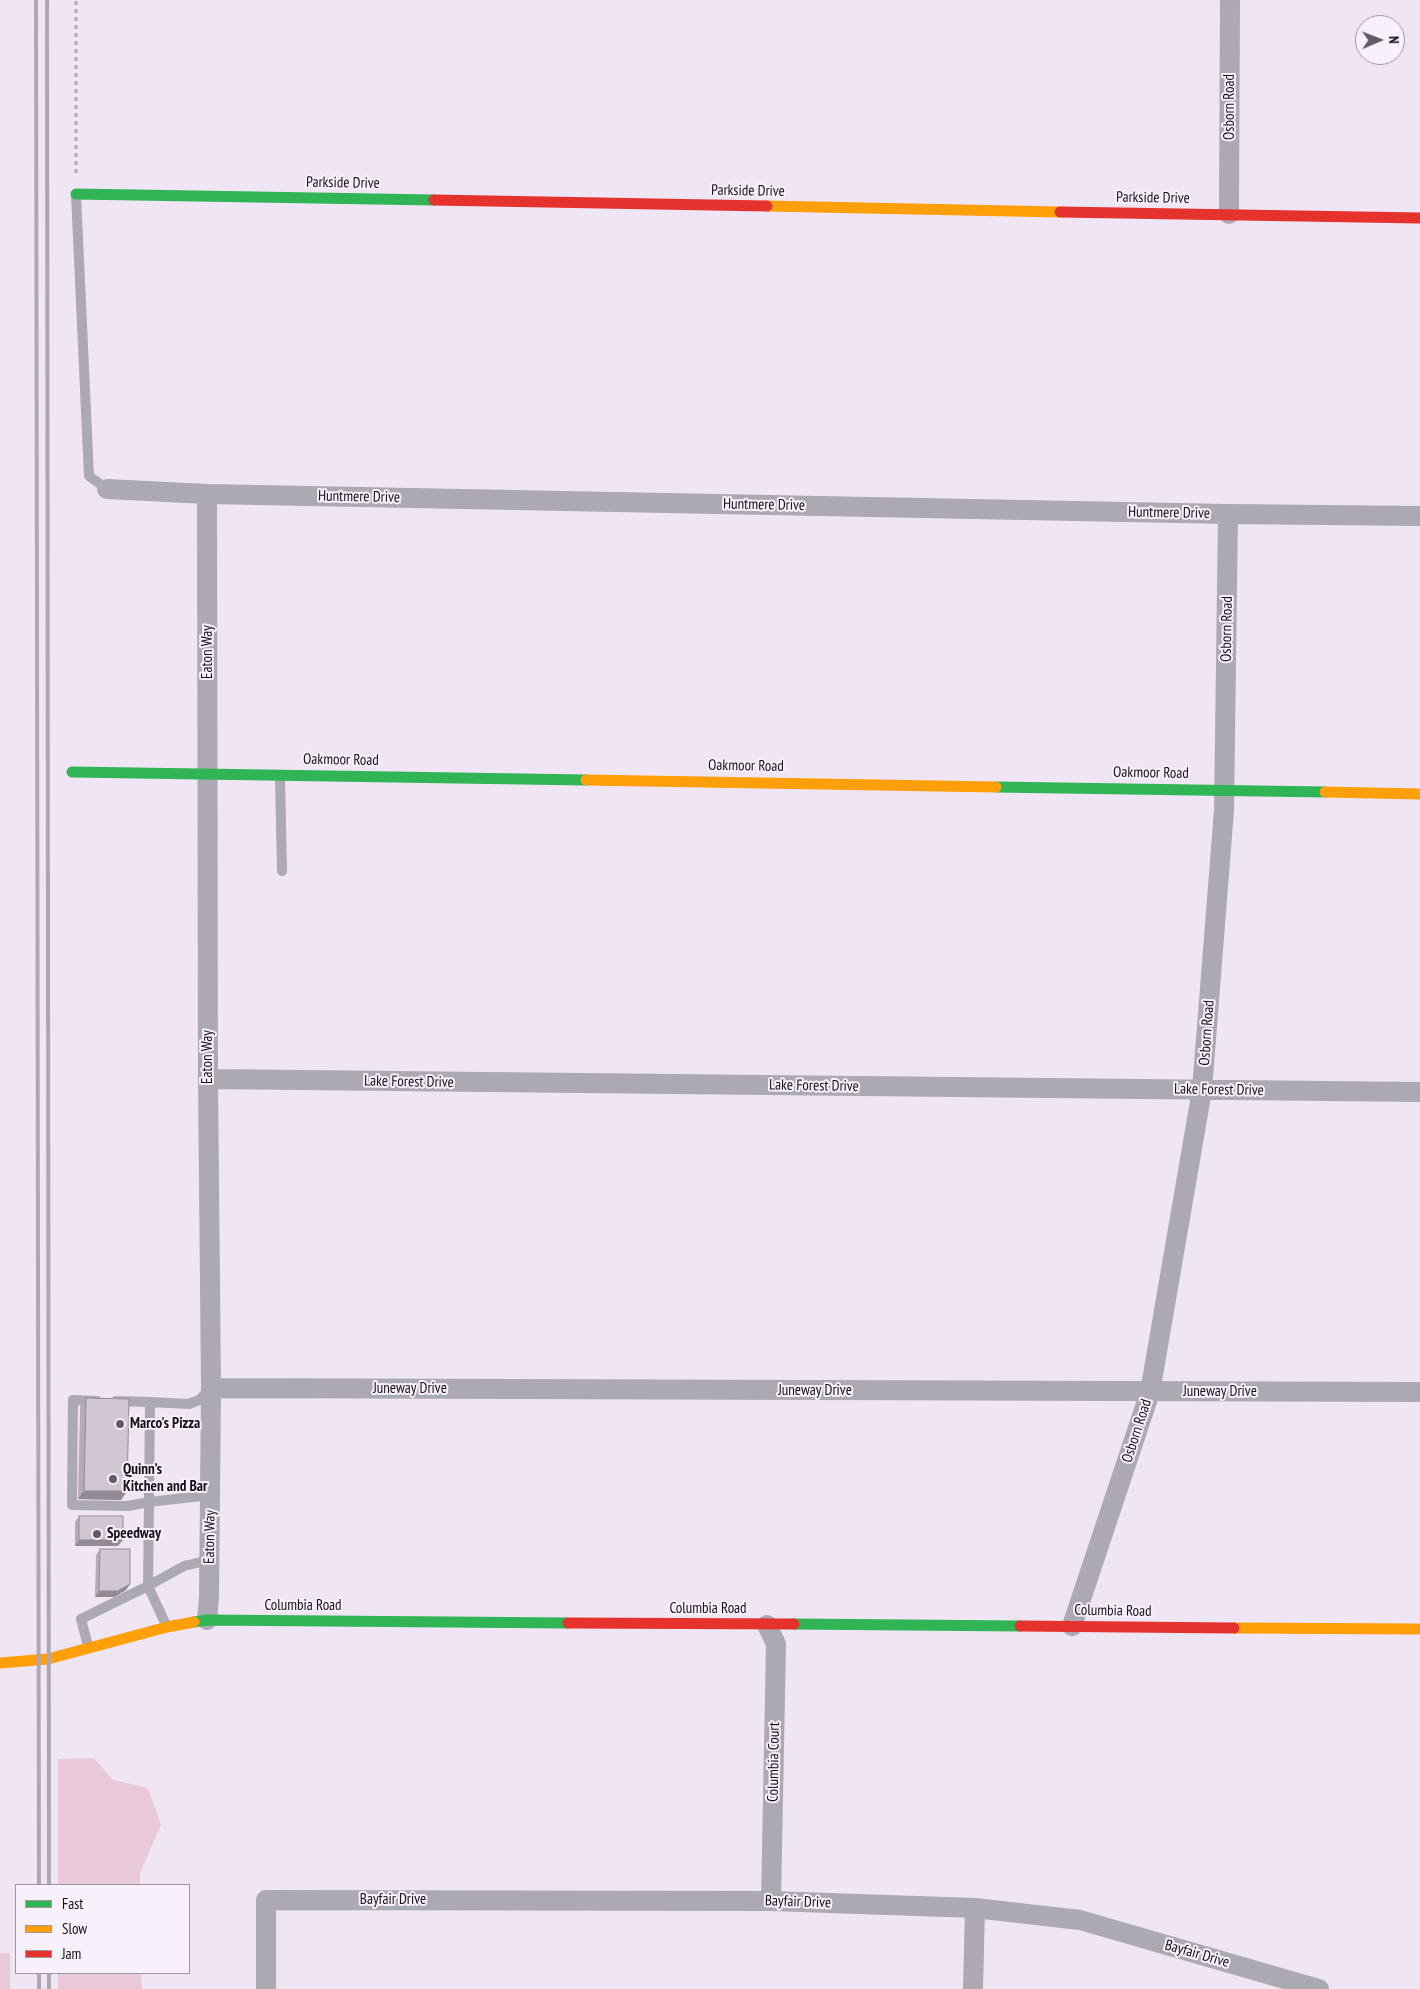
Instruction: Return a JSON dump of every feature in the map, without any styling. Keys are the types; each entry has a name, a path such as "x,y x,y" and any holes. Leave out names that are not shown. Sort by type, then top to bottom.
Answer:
{"street":[{"name":"Osborn Road","path":"1229,214 1230,0"},
{"name":"Parkside Drive","path":"76,194 1420,218"},
{"name":"Huntmere Drive","path":"107,489 207,494 1420,516"},
{"name":"Eaton Way","path":"207,494 208,1079 211,1388 210,1560 207,1620"},
{"name":"Osborn Road","path":"1072,1626 1150,1392 1202,1090 1224,810 1228,514"},
{"name":"Oakmoor Road","path":"72,772 1420,794"},
{"name":"Lake Forest Drive","path":"208,1079 1420,1092"},
{"name":"Juneway Drive","path":"211,1388 1420,1392"},
{"name":"Columbia Road","path":"0,1663 38,1660 207,1620 1420,1629"},
{"name":"Columbia Court","path":"767,1625 776,1644 771,1901"},
{"name":"Bayfair Drive","path":"266,1989 266,1900 771,1901 975,1908 1080,1920 1319,1989"},
{"path":"973,1989 975,1908"}],"lane":[{"path":"76,194 89,476 107,489"},
{"path":"280,774 282,871"},
{"path":"210,1495 128,1506 72,1505 74,1400 189,1404 200,1400 211,1388"},
{"path":"150,1402 148,1586 167,1628"},
{"path":"89,1649 81,1619 184,1566 210,1560"}],"path":[{"path":"76,0 76,194"}],"shaded area":[{"path":"94,1758 113,1780 148,1788 161,1825 140,1873 140,1884 58,1884 58,1759"},
{"path":"0,1953 10,1953 10,1989 0,1989"},
{"path":"58,1974 141,1974 142,1989 58,1989"}],"building":[{"path":"86,1398 129,1399 127,1491 84,1491"},
{"name":"Speedway","path":"79,1516 123,1516 123,1540 79,1540"},
{"path":"100,1549 130,1549 130,1584 118,1591 99,1591"}],"railway":[{"path":"36,0 39,1884"},
{"path":"47,0 49,1884"},
{"path":"39,1974 39,1989"},
{"path":"49,1974 49,1989"}],"traffic: fast":[{"path":"76,194 434,200"},
{"path":"72,772 586,780"},
{"path":"996,787 1325,792"},
{"path":"194,1622 207,1620 568,1623"},
{"path":"794,1624 1020,1626"}],"traffic: slow":[{"path":"767,206 1060,212"},
{"path":"586,780 996,787"},
{"path":"1325,792 1420,794"},
{"path":"0,1663 48,1659 167,1627 194,1622"},
{"path":"1234,1628 1420,1629"}],"traffic: jam":[{"path":"434,200 767,206"},
{"path":"1060,212 1420,218"},
{"path":"568,1623 794,1624"},
{"path":"1020,1626 1234,1628"}],"place":[{"name":"Marco's Pizza","path":"120,1424"},
{"name":"Quinn’s Kitchen and Bar","path":"113,1479"},
{"name":"Speedway","path":"97,1534"}]}
